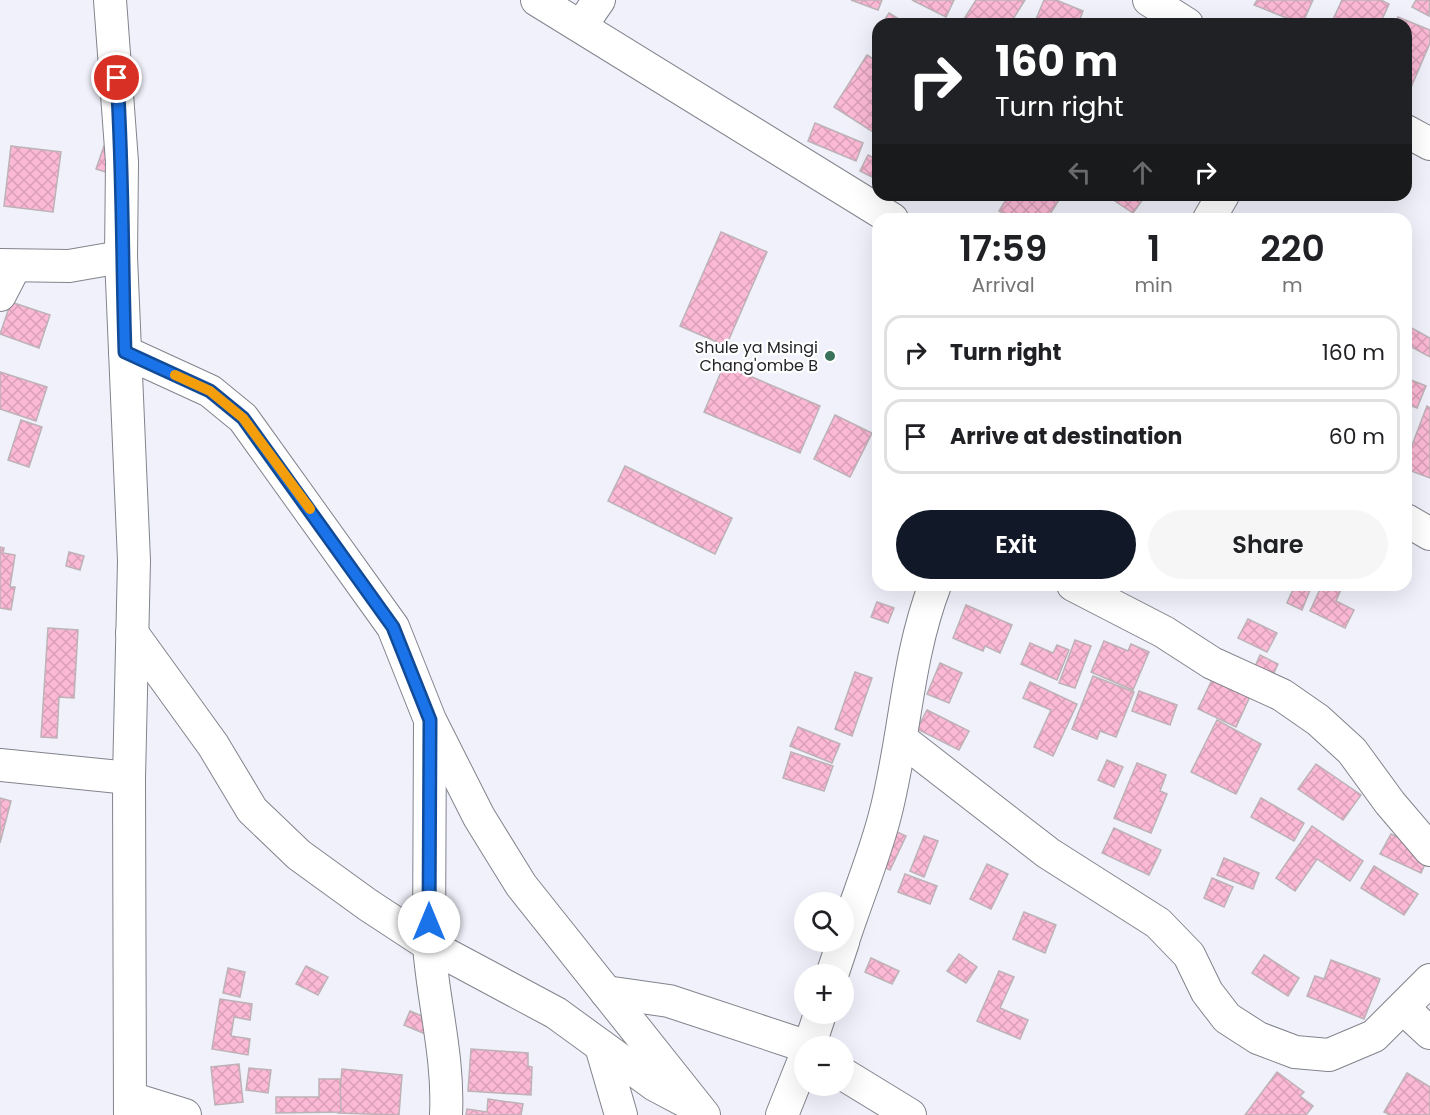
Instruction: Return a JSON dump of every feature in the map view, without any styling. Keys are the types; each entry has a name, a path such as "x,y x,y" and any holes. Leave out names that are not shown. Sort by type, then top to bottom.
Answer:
{"street":[{"path":"110,0 122,162 121,257 134,561 129,778 130,1107 185,1115"},
{"path":"537,0 882,213"},
{"path":"581,26 599,0"},
{"path":"1149,0 1178,18"},
{"path":"1412,134 1430,144"},
{"path":"0,295 8,266 69,266 121,257"},
{"path":"125,352 210,391 243,418 393,627 430,720 479,817 521,885 701,1111"},
{"path":"1412,524 1430,534"},
{"path":"854,909 884,819 901,739 910,672 933,591"},
{"path":"1085,591 1164,632 1212,663 1282,695 1318,720 1352,752 1390,803 1430,850"},
{"path":"132,633 213,745 252,810 298,855 429,945 556,1012 655,1085 701,1111"},
{"path":"430,720 429,945 431,980 445,1053 446,1115"},
{"path":"901,739 1048,853 1158,923 1189,955 1207,992 1227,1018 1258,1038 1295,1052 1329,1055 1374,1036 1430,980"},
{"path":"0,765 129,778"},
{"path":"606,992 669,1001 794,1042"},
{"path":"1403,1008 1430,1033"},
{"path":"601,1046 621,1115"},
{"path":"854,1081 910,1115"},
{"path":"782,1115 794,1085"}],"building":[{"path":"851,0 882,0 878,10"},
{"path":"912,0 954,0 946,17"},
{"path":"976,0 1025,0 1014,18 965,18"},
{"path":"1044,0 1056,0 1083,11 1080,18 1036,18"},
{"path":"1257,0 1313,0 1305,18 1287,18 1254,5"},
{"path":"1342,0 1381,0 1389,4 1383,18 1334,18"},
{"path":"1416,0 1430,0 1429,16 1412,7"},
{"path":"889,13 897,18 886,18"},
{"path":"1412,23 1430,30 1430,43 1412,85"},
{"path":"867,55 872,58 872,131 834,107"},
{"path":"815,123 863,143 856,161 808,141"},
{"path":"11,146 61,152 53,212 4,206"},
{"path":"104,146 116,149 109,173 96,169"},
{"path":"868,155 872,157 872,177 860,171"},
{"path":"1005,201 1058,201 1051,213 1002,213 999,211"},
{"path":"1115,201 1142,201 1133,213"},
{"path":"721,232 767,252 726,346 680,326"},
{"path":"11,302 50,315 39,348 0,334"},
{"path":"1412,328 1430,338 1430,357 1412,347"},
{"path":"724,365 820,406 800,453 704,412"},
{"path":"0,372 47,387 36,421 0,409"},
{"path":"1412,380 1426,386 1417,408 1412,406"},
{"path":"1427,406 1430,408 1430,478 1412,471 1412,445"},
{"path":"835,415 872,433 850,477 814,459"},
{"path":"21,420 42,427 29,467 8,460"},
{"path":"625,466 732,518 715,554 608,501"},
{"path":"0,547 4,548 3,553 15,555 10,587 15,587 11,610 0,608"},
{"path":"69,552 84,556 80,570 66,566"},
{"path":"1292,591 1310,591 1302,610 1287,603"},
{"path":"1319,591 1340,591 1336,601 1354,610 1345,628 1310,611"},
{"path":"877,602 894,608 888,623 871,617"},
{"path":"966,605 1012,625 1000,653 985,646 983,651 953,638"},
{"path":"1248,619 1277,633 1267,652 1238,638"},
{"path":"48,628 78,630 74,698 59,697 57,738 41,737"},
{"path":"1075,640 1091,646 1075,688 1059,683"},
{"path":"1104,641 1128,651 1131,644 1149,652 1133,690 1091,672"},
{"path":"1030,643 1053,653 1057,645 1069,650 1057,680 1021,664"},
{"path":"1260,655 1278,664 1271,679 1253,671"},
{"path":"940,663 962,673 949,703 927,694"},
{"path":"855,672 872,678 852,736 835,729"},
{"path":"1215,674 1252,692 1236,727 1198,709"},
{"path":"1093,676 1134,692 1116,737 1100,731 1097,739 1072,729"},
{"path":"1030,682 1077,704 1053,756 1034,747 1051,710 1023,698"},
{"path":"1139,691 1177,705 1170,725 1132,711"},
{"path":"927,710 969,731 959,750 917,729"},
{"path":"1217,720 1261,744 1236,794 1191,772"},
{"path":"798,727 840,744 832,763 790,746"},
{"path":"791,752 833,766 824,791 783,778"},
{"path":"1107,760 1123,767 1114,787 1098,780"},
{"path":"1137,763 1166,775 1160,791 1167,794 1151,833 1114,818"},
{"path":"1316,764 1361,795 1343,820 1298,789"},
{"path":"0,798 11,801 0,843"},
{"path":"1261,798 1304,823 1294,841 1251,817"},
{"path":"1312,826 1363,861 1350,881 1317,859 1295,891 1276,878"},
{"path":"889,828 906,836 890,870 873,862"},
{"path":"1114,828 1161,850 1149,875 1102,853"},
{"path":"1391,834 1430,853 1421,873 1380,854"},
{"path":"924,836 938,841 924,877 910,871"},
{"path":"1224,858 1259,873 1253,889 1217,875"},
{"path":"987,864 1008,874 991,909 970,899"},
{"path":"1374,866 1418,894 1404,915 1361,888"},
{"path":"905,874 937,886 930,904 898,892"},
{"path":"1212,878 1233,887 1224,907 1204,898"},
{"path":"1024,912 1056,925 1045,953 1013,939"},
{"path":"959,954 977,967 966,983 947,971"},
{"path":"1264,955 1299,978 1288,996 1252,973"},
{"path":"871,958 899,971 892,984 865,972"},
{"path":"1331,960 1380,979 1364,1019 1307,996 1315,976 1324,979"},
{"path":"306,966 328,977 318,995 296,984"},
{"path":"228,968 245,972 240,997 223,993"},
{"path":"999,971 1014,977 1000,1008 1028,1020 1020,1039 977,1021"},
{"path":"220,999 252,1004 250,1020 234,1017 231,1036 250,1039 248,1055 212,1049"},
{"path":"410,1011 436,1022 430,1036 404,1025"},
{"path":"471,1049 528,1053 528,1066 532,1067 531,1095 468,1091"},
{"path":"239,1064 243,1102 215,1105 211,1067"},
{"path":"249,1068 271,1070 268,1093 246,1090"},
{"path":"342,1069 402,1075 399,1115 338,1113"},
{"path":"1277,1072 1304,1092 1300,1096 1313,1106 1306,1115 1245,1115"},
{"path":"1407,1073 1430,1087 1430,1115 1390,1115 1384,1112"},
{"path":"319,1079 340,1079 341,1112 276,1113 276,1097 319,1097"},
{"path":"488,1099 523,1104 521,1115 466,1115 467,1109 487,1112"}],"slow traffic":[{"path":"175,375 210,391 243,418 310,509"}],"place":[{"name":"Shule ya Msingi Chang'ombe B","path":"830,356"}],"route":[{"path":"117,78 122,162 121,257 125,352 210,391 243,418 393,627 430,720 429,922"}]}
